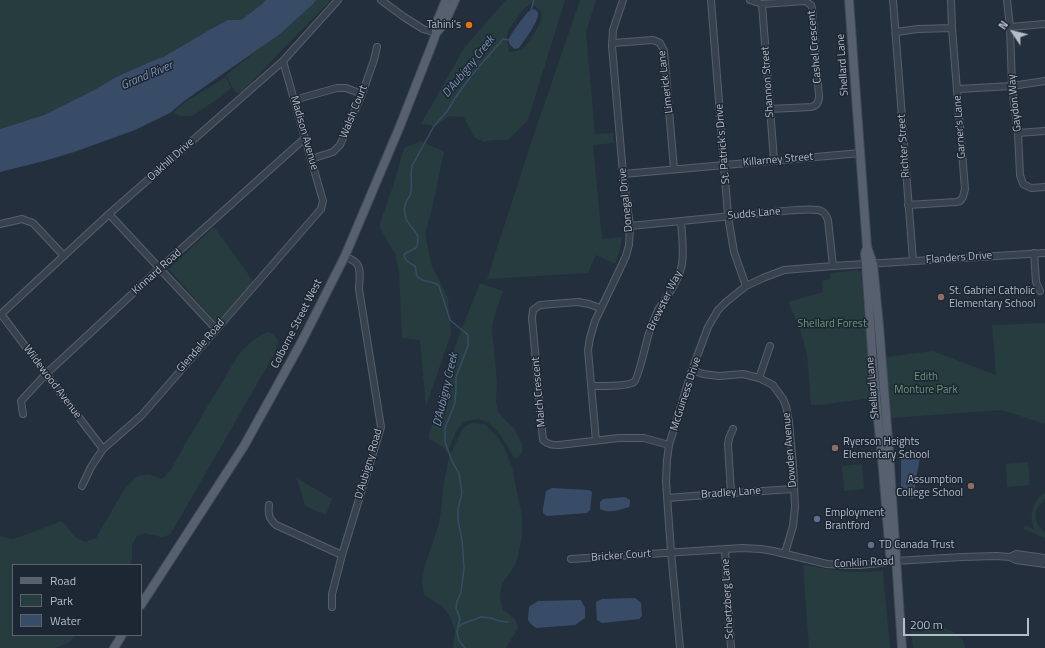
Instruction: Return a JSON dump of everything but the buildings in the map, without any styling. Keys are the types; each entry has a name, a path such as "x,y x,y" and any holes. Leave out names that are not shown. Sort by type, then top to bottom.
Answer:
{"main road":[{"name":"Colborne Street West","path":"436,33 436,24 446,0"},
{"name":"Colborne Street West","path":"142,604 244,446 302,341 345,256 400,126 436,33 444,24 455,0"},
{"name":"Shellard Lane","path":"849,0 867,247 865,254 869,264 879,326 894,562 897,648"},
{"name":"Shellard Lane","path":"869,264 873,366 902,648"},
{"path":"114,648 121,636"}],"street":[{"name":"Oakhill Drive","path":"1,314 109,214 283,61 338,0"},
{"path":"380,0 423,29 436,33"},
{"name":"Donegal Drive","path":"596,441 588,350 592,329 600,308 626,256 629,245 630,226 623,174 612,43 613,30 623,0"},
{"name":"St. Patrick's Drive","path":"711,0 728,216 734,252 746,286"},
{"name":"Cashel Crescent","path":"750,0 762,4 805,1 811,5 812,8 819,101 813,106 770,109"},
{"name":"Richter Street","path":"893,0 913,261"},
{"name":"Garner's Lane","path":"908,205 956,202 960,201 965,194 951,0"},
{"name":"Gaydon Way","path":"1007,0 1010,26 1012,86 1018,133 1020,175 1023,184 1031,188 1045,187"},
{"name":"Shannon Street","path":"762,4 774,160"},
{"path":"1010,26 1045,24"},
{"path":"896,32 918,29 952,28"},
{"name":"Limerick Lane","path":"612,43 653,40 660,44 664,51 674,169"},
{"name":"Walsh Court","path":"312,159 333,152 340,145 362,94 377,47"},
{"name":"Madison Avenue","path":"283,61 312,159 323,201 322,206"},
{"path":"958,89 1012,86 1045,81"},
{"path":"294,100 337,88 346,88 362,94"},
{"path":"1018,133 1045,131"},
{"name":"Kinnard Road","path":"23,414 21,401 46,374 159,269 305,138"},
{"name":"Killarney Street","path":"623,174 861,153"},
{"name":"Glendale Road","path":"82,486 91,467 104,449 142,415 321,209 322,206"},
{"name":"Sudds Lane","path":"630,226 728,216 820,210 826,214 828,220 833,266"},
{"path":"109,214 216,329"},
{"path":"0,224 22,219 33,223 64,256"},
{"name":"Brewster Way","path":"591,386 626,384 634,382 638,377 644,348 652,325 658,311 677,280 682,265 683,252 681,222"},
{"path":"1034,253 1036,282 1040,291"},
{"name":"Flanders Drive","path":"869,264 1045,253"},
{"name":"D'Aubigny Road","path":"332,607 332,594 342,556 381,427 359,289 360,270 356,263 345,256"},
{"name":"McGuiness Drive","path":"680,648 671,552 666,469 670,445 692,370 708,327 718,310 726,302 746,286 763,278 784,270 869,264"},
{"name":"Maich Crescent","path":"600,308 578,302 540,305 533,310 532,318 543,440 553,445 619,438 644,438 670,445"},
{"name":"Wildewood Avenue","path":"1,314 104,449"},
{"path":"759,378 770,346"},
{"name":"Dowden Avenue","path":"692,370 703,374 719,376 743,374 759,378 773,385 786,406 789,422 794,489 794,517 793,526 785,553"},
{"path":"731,492 728,444 733,429"},
{"name":"Bradley Lane","path":"668,498 731,492 794,489"},
{"path":"269,505 269,518 276,525 342,556"},
{"name":"Conklin Road","path":"671,552 742,548 761,549 785,553 827,564 861,565 962,557 996,556 1010,557 1016,560 1045,564"},
{"name":"Schertzberg Lane","path":"725,549 731,648"},
{"name":"Bricker Court","path":"571,559 671,552"},
{"name":"Conklin Road","path":"1010,557 1016,554 1045,558"}],"green space":[{"path":"0,0 266,0 241,20 228,21 211,29 165,56 116,77 96,89 44,115 0,129"},
{"path":"316,0 331,0 242,92 235,92 226,75 280,34"},
{"path":"506,0 565,0 528,120 508,140 492,140 484,142 474,137 464,117 449,116 436,126 421,124 464,48","holes":["531,3 541,12 541,21 532,37 522,50 509,52 507,36 509,29 523,10"]},
{"path":"580,0 596,0 586,32 595,134 613,133 614,143 593,145 602,239 622,237 618,257 615,264 596,255 588,273 487,279 532,140"},
{"path":"226,77 231,88 222,96 192,116 180,116 173,113 185,102"},
{"path":"421,141 444,152 431,213 425,233 431,264 448,298 451,334 426,406 420,340 402,338 399,273 395,254 379,226 404,148"},
{"path":"214,227 254,282 216,323 169,269"},
{"name":"Shellard Forest","path":"857,270 861,272 871,398 811,405 807,354 800,329 788,302 823,292 822,281 830,279 831,273"},
{"path":"480,283 503,291 494,317 492,330 497,382 496,402 498,411 514,428 522,444 523,450 519,457 515,459 498,432 492,426 480,419 466,421 460,426 447,453 443,447 429,439 429,434 443,395 449,365"},
{"name":"Edith Monture Park","path":"1045,323 1045,424 1002,410 891,418 885,357 933,351 996,375 992,325"},
{"path":"268,332 274,334 278,341 275,353 170,535 161,537 145,533 136,537 132,545 132,559 130,564 12,564 12,636 74,636 70,642 56,648 0,648 0,536 12,539 61,521 75,537 85,542 96,538 125,488 138,476 148,474 162,479 171,470 239,354 252,341"},
{"path":"471,423 483,424 487,426 496,435 504,447 512,467 522,517 522,537 516,564 502,584 500,597 503,610 515,619 518,628 506,648 453,648 455,631 450,616 442,606 424,595 422,583 424,568 438,527 449,457 463,428"},
{"path":"1028,462 1030,485 1007,487 1006,464"},
{"path":"862,464 864,489 844,491 842,466"},
{"path":"297,478 332,499 326,515 305,506"},
{"path":"1045,493 1045,499 1036,511 1036,520 1045,532 1045,538 1023,529 1025,525 1034,529 1032,514 1034,504"},
{"path":"803,565 841,571 883,571 890,648 809,648"},
{"path":"941,627 960,637 965,648 913,648 911,631 921,632"}],"water":[{"name":"Grand River","path":"266,0 316,0 280,34 184,101 170,113 135,130 74,152 0,172 0,129 44,115 96,89 116,77 165,56 228,20 241,20"},
{"name":"D'Aubigny Creek","path":"533,9 538,13 536,21 519,48 515,49 510,44 509,39 526,14"},
{"path":"915,450 919,453 920,458 916,479 914,479 914,482 916,482 915,497 912,499 901,494 901,457 905,453"},
{"path":"552,488 589,490 592,492 590,510 587,513 547,516 543,513 546,491"},
{"path":"625,497 630,500 629,507 610,511 600,509 600,502 603,499"},
{"path":"635,598 641,603 642,616 639,619 602,623 597,620 596,602 602,599"},
{"path":"581,600 585,608 585,618 575,625 536,628 528,620 529,607 538,601"}],"waterway":[{"name":"D'Aubigny Creek","path":"531,10 534,0"},
{"name":"D'Aubigny Creek","path":"465,648 459,641 457,632 460,618 456,609 457,601 461,593 464,568 462,540 458,520 458,509 462,493 459,474 452,461 445,442 445,428 455,403 456,377 468,346 468,335 450,320 439,286 437,284 421,280 417,276 415,266 405,259 404,255 416,248 418,242 416,233 406,219 405,210 406,202 411,192 412,166 434,126 448,110 471,76 503,39 509,40"},
{"path":"458,625 460,626 481,617 508,622"}],"place":[{"name":"Tahini's","path":"469,25"},
{"name":"St. Gabriel Catholic Elementary School","path":"941,297"},
{"name":"Ryerson Heights Elementary School","path":"835,448"},
{"name":"Assumption College School","path":"971,486"},
{"name":"Employment Brantford","path":"817,519"},
{"name":"TD Canada Trust","path":"871,545"}]}
